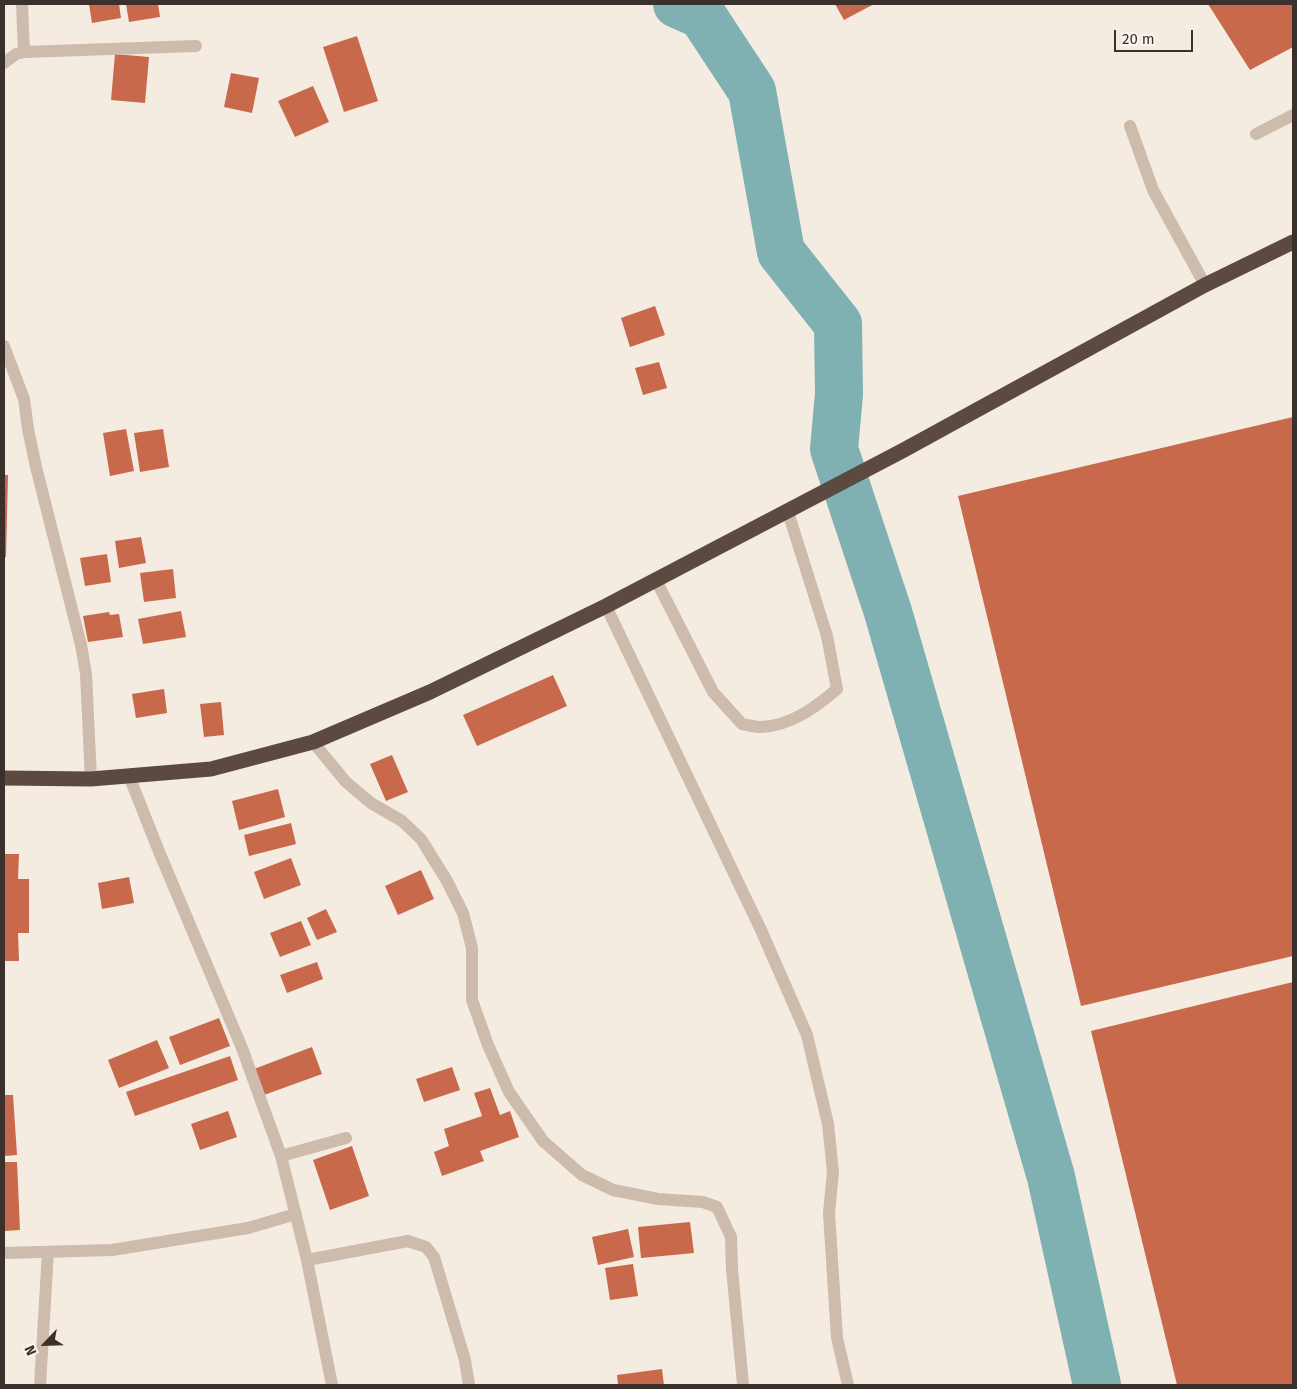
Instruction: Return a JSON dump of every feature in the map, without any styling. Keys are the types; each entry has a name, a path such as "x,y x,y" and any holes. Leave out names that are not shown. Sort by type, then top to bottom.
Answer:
{"highway":[{"path":"4,778 91,779 211,769 313,742 430,692 606,606 902,451 1205,285 1293,242"}],"street":[{"path":"22,4 24,52"},
{"path":"4,63 16,54 24,52 196,46"},
{"path":"1256,134 1293,115"},
{"path":"1130,126 1153,190 1205,285"},
{"path":"4,346 24,399 36,467 81,646 86,674 91,779"},
{"path":"656,580 713,692 742,724 762,727 789,721 814,708 837,689 828,636 788,512"},
{"path":"606,606 762,930 808,1035 828,1124 832,1172 829,1213 838,1338 848,1385"},
{"path":"313,742 346,782 371,802 402,821 421,839 447,881 463,913 470,939 472,948 472,1000 488,1045 509,1092 543,1141 582,1175 614,1190 658,1198 703,1202 717,1207 730,1237 743,1385"},
{"path":"129,776 242,1048 281,1156 307,1260 332,1385"},
{"path":"281,1156 346,1138"},
{"path":"4,1253 112,1250 248,1228 296,1214"},
{"path":"307,1260 408,1241 426,1247 434,1257 465,1360 469,1385"},
{"path":"40,1385 48,1252"}],"building":[{"path":"89,4 119,4 121,18 92,23"},
{"path":"126,4 158,4 160,17 129,22"},
{"path":"835,4 874,4 844,20"},
{"path":"1208,4 1293,4 1293,47 1250,70"},
{"path":"357,36 378,101 344,112 323,47"},
{"path":"115,54 149,57 145,103 111,100"},
{"path":"231,73 259,78 252,113 224,107"},
{"path":"313,86 329,122 295,137 278,101"},
{"path":"655,306 665,335 630,347 621,318"},
{"path":"659,362 667,388 643,395 635,368"},
{"path":"1293,417 1293,956 1081,1006 958,496"},
{"path":"126,429 134,471 110,476 103,433"},
{"path":"163,429 169,467 140,472 134,433"},
{"path":"4,475 8,475 6,557 4,557"},
{"path":"141,537 146,563 119,568 115,541"},
{"path":"107,554 111,582 85,586 80,558"},
{"path":"173,569 176,598 144,602 140,573"},
{"path":"181,611 186,637 143,644 138,619"},
{"path":"109,612 110,615 119,614 123,637 88,642 83,616"},
{"path":"553,675 567,706 477,746 463,715"},
{"path":"164,689 167,713 136,718 132,694"},
{"path":"221,702 224,735 204,737 200,704"},
{"path":"392,755 408,792 386,801 370,764"},
{"path":"278,789 285,817 239,830 232,801"},
{"path":"291,823 296,844 249,856 244,835"},
{"path":"4,854 19,854 18,879 29,879 29,933 18,933 19,961 4,961"},
{"path":"291,858 301,885 264,899 254,872"},
{"path":"421,870 434,899 398,915 385,886"},
{"path":"129,877 134,903 102,909 98,883"},
{"path":"326,909 337,932 317,940 307,918"},
{"path":"301,921 311,945 280,957 270,933"},
{"path":"317,962 323,979 287,993 280,975"},
{"path":"1293,982 1293,1385 1177,1385 1091,1031"},
{"path":"219,1018 230,1046 180,1065 169,1037"},
{"path":"157,1040 169,1068 119,1088 108,1060"},
{"path":"312,1047 322,1074 264,1095 254,1069"},
{"path":"230,1056 238,1080 135,1116 126,1092"},
{"path":"452,1067 460,1090 424,1102 416,1079"},
{"path":"490,1088 500,1115 510,1111 519,1137 480,1151 484,1161 442,1176 434,1152 449,1146 444,1129 482,1116 474,1093"},
{"path":"4,1095 13,1095 17,1155 4,1156"},
{"path":"228,1111 237,1137 200,1150 191,1124"},
{"path":"352,1146 369,1196 330,1210 313,1160"},
{"path":"4,1162 17,1162 20,1230 4,1231"},
{"path":"690,1222 694,1253 641,1258 638,1227"},
{"path":"628,1229 634,1257 598,1265 592,1237"},
{"path":"633,1264 638,1296 610,1300 605,1268"},
{"path":"662,1369 664,1385 618,1385 617,1375"}],"waterway":[{"path":"677,4 702,15 752,91 781,252 838,324 839,394 834,449 888,612 1051,1177 1097,1385"}]}
